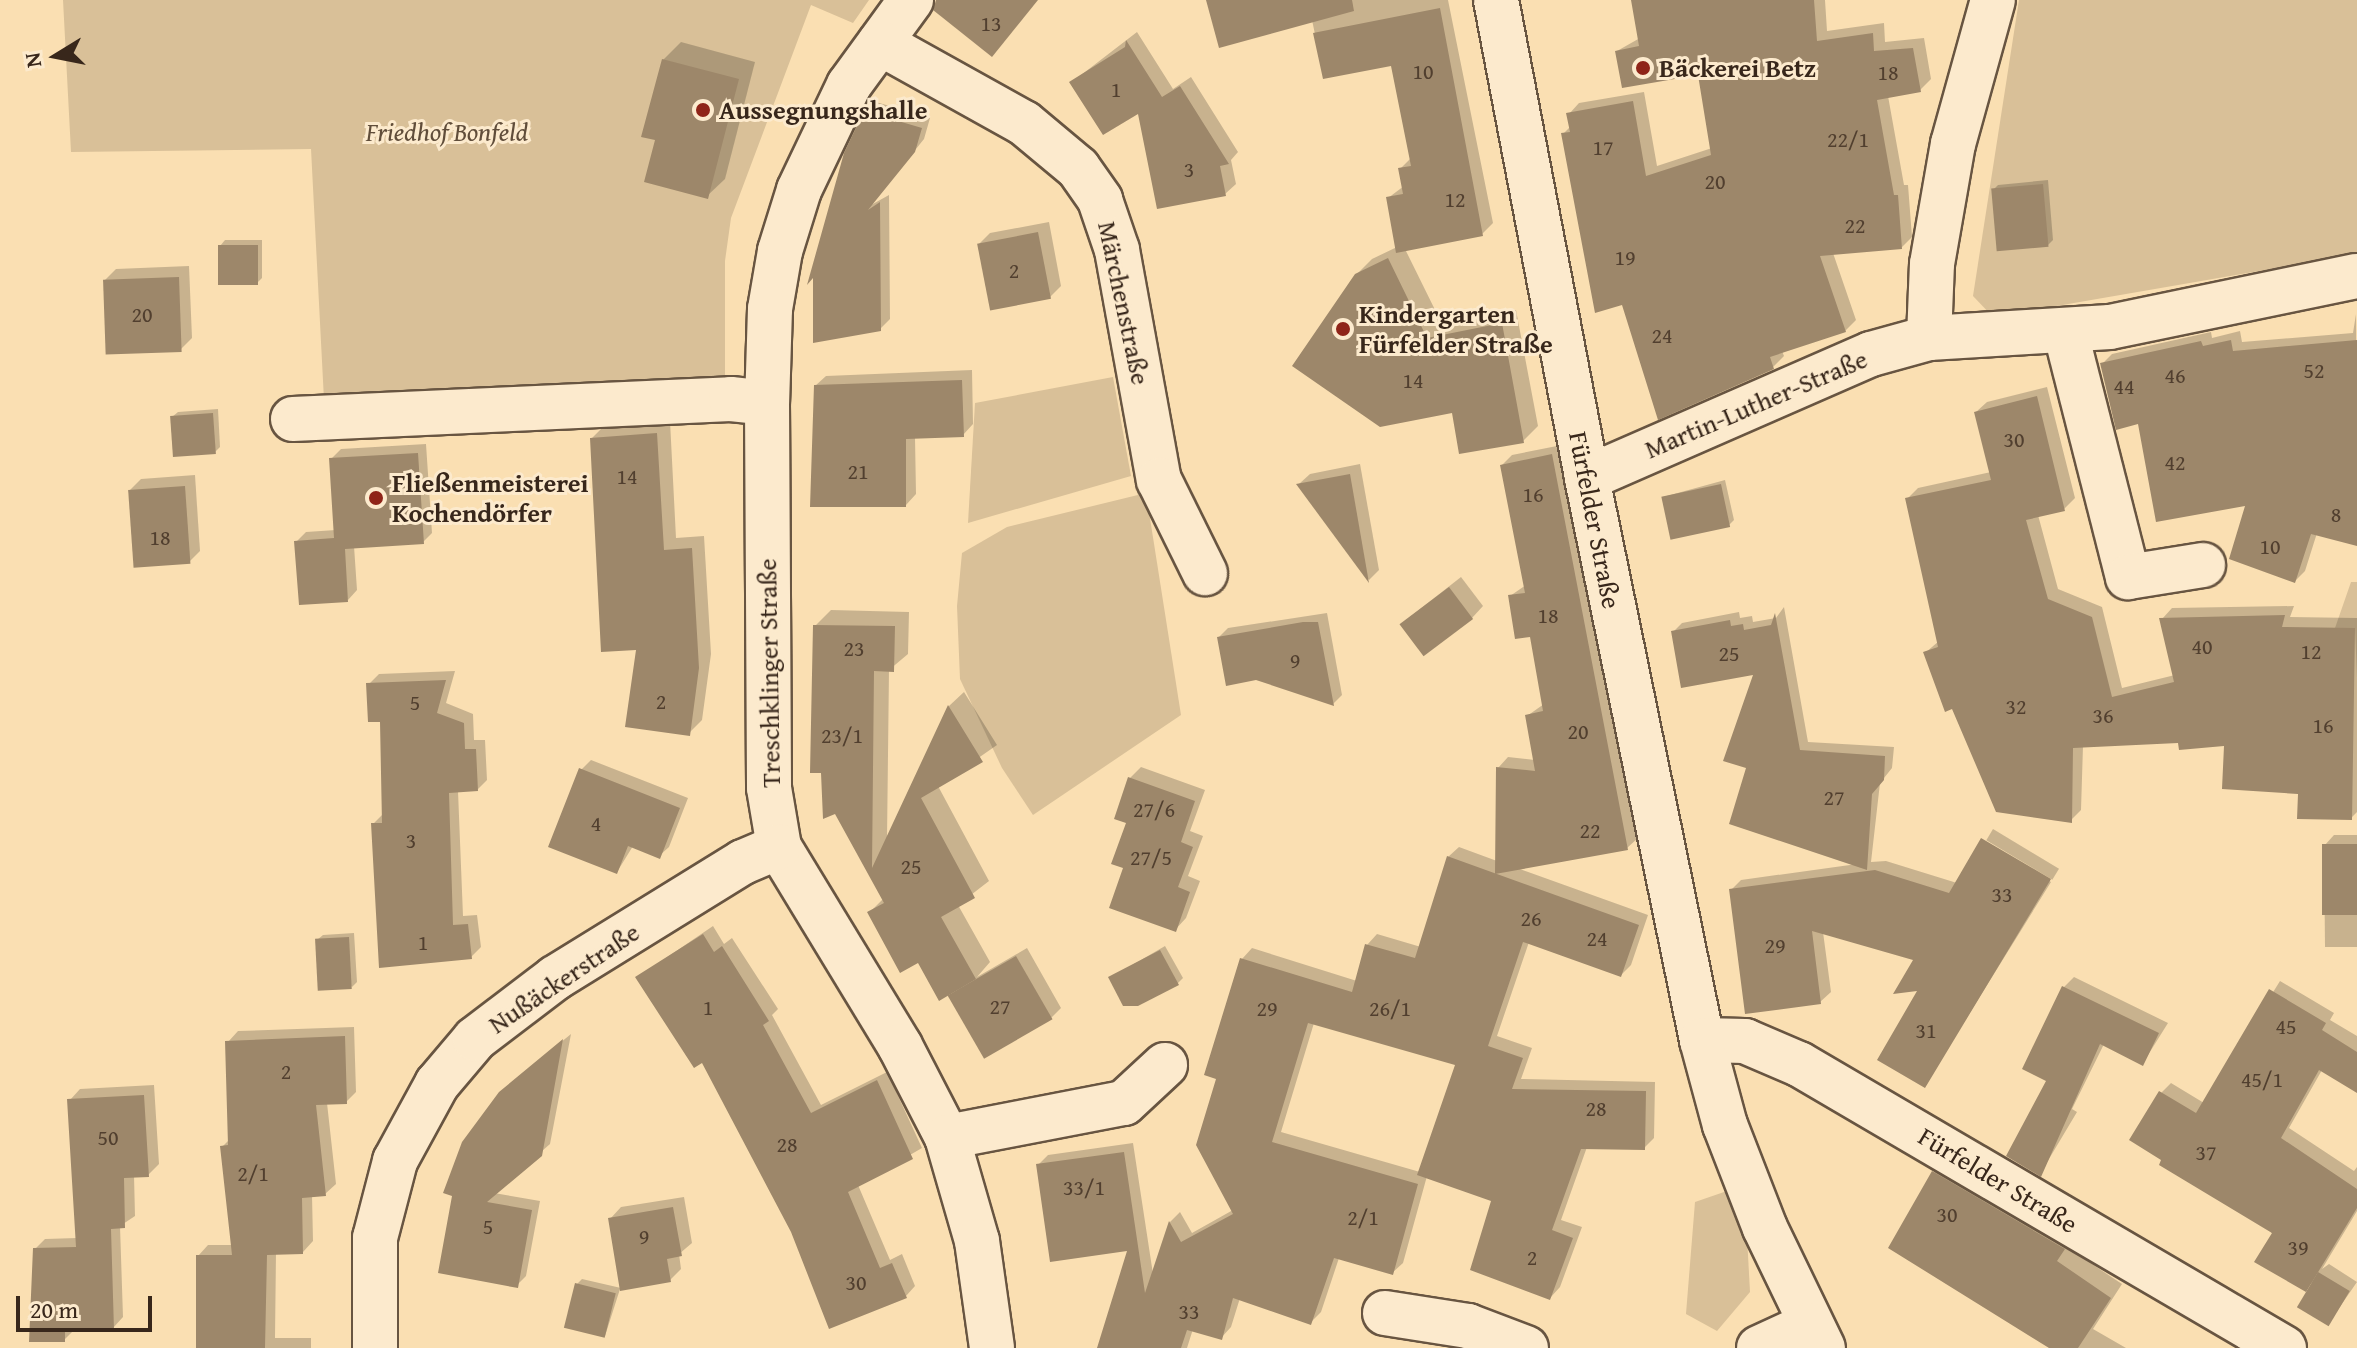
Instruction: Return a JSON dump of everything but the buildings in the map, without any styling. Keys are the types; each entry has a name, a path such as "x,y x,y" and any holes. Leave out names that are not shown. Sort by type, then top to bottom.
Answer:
{"street":[{"name":"Treschklinger Straße","path":"911,0 849,85 799,190 770,309 766,717 769,788 779,847 900,1046 947,1137 977,1241 992,1348"},
{"name":"Fürfelder Straße","path":"1496,0 1587,478 1702,1040 1725,1125 1816,1336"},
{"path":"1929,338 1932,264 1953,144 1993,0"},
{"name":"Märchenstraße","path":"880,43 1024,123 1078,168 1100,200 1117,250 1159,480 1205,573"},
{"name":"Martin-Luther-Straße","path":"1587,478 1871,354 1929,338 2066,334 2357,276"},
{"path":"2066,334 2128,577 2203,565"},
{"path":"293,419 741,399 767,403"},
{"name":"Nußäckerstraße","path":"375,1348 375,1238 395,1161 437,1084 475,1039 555,978 743,862 779,847"},
{"name":"Fürfelder Straße","path":"1702,1040 1745,1041 1799,1064 2284,1348"},
{"path":"947,1137 1124,1103 1165,1065"},
{"path":"1385,1313 1468,1326 1526,1348"},
{"path":"1759,1348 1816,1336"}],"green space":[{"name":"Friedhof Bonfeld","path":"63,0 869,0 853,23 811,5 731,218 725,261 725,384 324,400 311,149 71,152"},
{"path":"2019,0 2357,0 2357,254 1993,317 1973,296"},
{"path":"1113,377 1131,476 968,523 975,403"},
{"path":"1146,493 1181,715 1033,815 1002,768 960,679 957,606 962,553 1007,527"},
{"path":"2351,582 2357,582 2357,678 2355,628 2335,628"},
{"path":"1727,1191 1747,1237 1750,1292 1717,1331 1686,1314 1695,1202"}],"place":[{"name":"Bäckerei Betz","path":"1643,68"},
{"name":"Aussegnungshalle","path":"703,110"},
{"name":"Kindergarten Fürfelder Straße","path":"1343,329"},
{"name":"Fließenmeisterei Kochendörfer","path":"376,498"}]}
